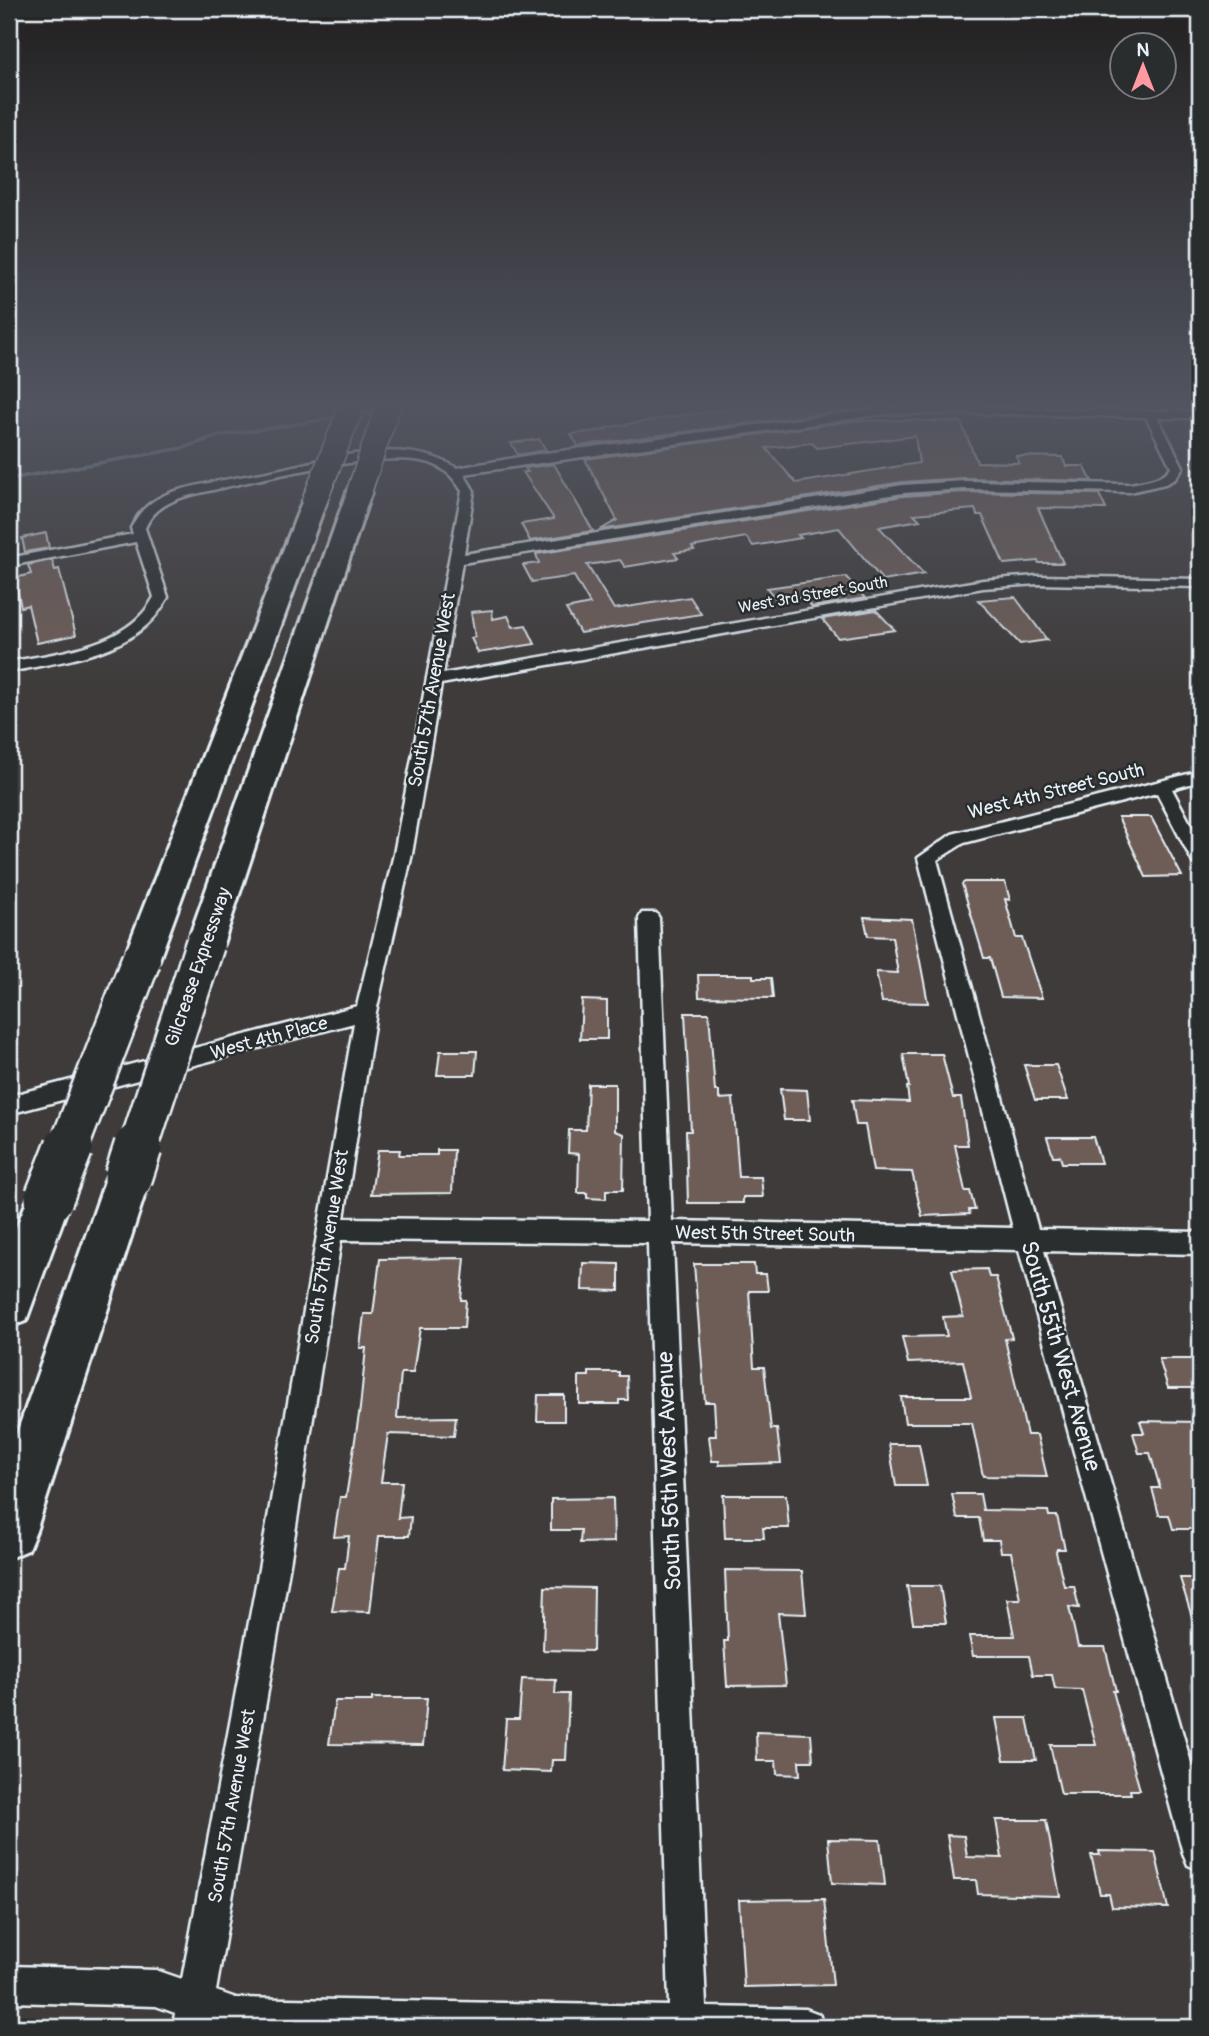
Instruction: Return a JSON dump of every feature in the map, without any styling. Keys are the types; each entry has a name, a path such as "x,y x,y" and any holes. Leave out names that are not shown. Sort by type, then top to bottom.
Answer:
{"highway":[{"path":"9,1305 316,498"},
{"name":"Gilcrease Expressway","path":"9,1531 357,498"}],"street":[{"path":"9,667 101,645 122,637 146,622 159,606 161,597 139,537 140,521 151,508 168,498"},
{"name":"South 57th Avenue West","path":"194,2014 276,1558 366,1012 403,854 467,498"},
{"path":"454,560 846,498"},
{"path":"9,562 139,537"},
{"name":"West 3rd Street South","path":"435,680 983,584 1037,580 1200,583"},
{"name":"West 4th Street South","path":"927,858 958,838 1200,776"},
{"path":"1162,786 1200,859"},
{"name":"South 55th West Avenue","path":"927,858 1029,1241 1200,1853"},
{"name":"South 56th West Avenue","path":"649,918 688,2023"},
{"name":"West 4th Place","path":"9,1105 366,1012"},
{"name":"West 5th Street South","path":"330,1229 660,1232 1200,1243"},
{"path":"9,1984 156,1988 194,2014 806,2027"}],"building":[{"path":"540,498 574,498 593,531 530,541 521,524 554,519"},
{"path":"605,498 802,498 600,530 617,520"},
{"path":"890,498 1101,498 1106,509 1038,508 1063,563 1038,561 1004,564 982,515 977,515 975,509 914,514 920,520 879,527 924,574 883,581 839,528 753,546 746,537 674,553 678,558 625,567 620,560 587,565 614,609 690,597 701,614 580,633 566,609 590,604 574,576 532,582 523,565 539,563 536,554"},
{"path":"46,533 49,548 25,552 22,538"},
{"path":"52,560 55,570 59,569 76,635 37,643 28,605 21,607 15,578 31,574 28,565"},
{"path":"846,577 865,598 812,607 804,597 778,602 767,588"},
{"path":"1015,597 1047,640 1020,644 978,600"},
{"path":"492,610 493,619 508,616 513,627 526,625 535,644 478,653 471,638 475,637 471,612"},
{"path":"876,610 895,630 838,638 822,619"},
{"path":"1118,817 1151,817 1182,876 1146,877"},
{"path":"1005,882 1010,900 1005,899 1016,938 1022,938 1042,998 1001,997 990,958 984,958 962,884"},
{"path":"864,917 912,919 928,1003 882,1002 876,972 898,973 892,937 868,936"},
{"path":"698,975 753,975 753,978 771,978 773,998 699,997"},
{"path":"582,1000 607,1001 607,1039 580,1039"},
{"path":"685,1013 709,1013 715,1091 719,1091 719,1099 733,1098 739,1177 761,1177 763,1197 743,1197 743,1203 688,1203 686,1131 691,1131"},
{"path":"440,1051 477,1051 475,1075 437,1075"},
{"path":"903,1054 942,1054 953,1098 961,1098 968,1145 955,1145 965,1191 970,1191 975,1210 969,1210 970,1214 922,1216 912,1172 873,1171 865,1125 856,1125 852,1100 909,1102"},
{"path":"1024,1065 1056,1065 1068,1100 1035,1100"},
{"path":"588,1084 615,1084 615,1131 624,1134 623,1190 606,1190 606,1199 587,1198 587,1193 578,1193 579,1154 568,1153 569,1130 586,1130"},
{"path":"780,1089 807,1090 810,1120 784,1120"},
{"path":"1047,1137 1093,1137 1101,1163 1062,1163 1060,1156 1053,1156"},
{"path":"378,1150 400,1150 399,1155 437,1155 437,1150 454,1150 452,1193 371,1194"},
{"path":"465,1258 461,1300 466,1300 464,1328 420,1328 413,1373 401,1373 397,1418 456,1417 454,1436 388,1434 381,1482 402,1482 398,1518 411,1517 409,1536 379,1536 370,1612 332,1611 339,1568 345,1568 349,1536 334,1537 340,1497 346,1497 360,1408 366,1348 360,1348 364,1314 373,1314 380,1259"},
{"path":"583,1263 619,1264 619,1291 582,1290"},
{"path":"694,1264 754,1264 755,1274 766,1274 768,1291 749,1291 754,1367 764,1367 771,1429 777,1429 781,1463 719,1465 719,1461 712,1461 709,1436 716,1436 714,1402 705,1402"},
{"path":"987,1269 989,1277 996,1277 1012,1338 1005,1339 1027,1435 1037,1435 1047,1477 983,1476 972,1423 905,1423 901,1397 971,1397 963,1361 908,1363 902,1337 947,1336 943,1317 963,1316 952,1270"},
{"path":"1159,1359 1194,1359 1200,1377 1200,1388 1168,1388"},
{"path":"589,1372 619,1372 619,1376 627,1376 628,1400 619,1400 619,1404 579,1404 579,1376 589,1376"},
{"path":"538,1395 564,1395 564,1421 537,1421"},
{"path":"1140,1421 1200,1422 1200,1529 1173,1529 1169,1515 1159,1515 1152,1488 1160,1488 1150,1453 1139,1453 1133,1433 1144,1433"},
{"path":"889,1444 919,1444 927,1486 896,1486"},
{"path":"952,1494 980,1494 983,1510 1048,1511 1049,1516 1057,1516 1065,1549 1057,1549 1056,1552 1064,1586 1074,1586 1079,1608 1069,1607 1078,1647 1105,1647 1116,1691 1113,1691 1140,1790 1130,1790 1131,1794 1061,1794 1050,1745 1096,1745 1082,1690 1055,1689 1052,1675 1033,1675 1029,1656 973,1656 969,1636 1014,1636 1007,1599 1020,1599 1011,1552 1001,1552 999,1540 983,1540 979,1518 957,1518"},
{"path":"723,1495 786,1495 789,1528 763,1528 764,1538 725,1538"},
{"path":"613,1498 614,1542 580,1543 581,1530 551,1530 551,1499"},
{"path":"725,1570 802,1571 806,1614 778,1613 786,1685 727,1686 724,1641 728,1641"},
{"path":"1180,1578 1200,1578 1200,1629 1196,1630"},
{"path":"907,1586 940,1586 946,1623 913,1623"},
{"path":"545,1587 594,1588 593,1651 543,1650"},
{"path":"522,1679 556,1680 555,1694 569,1694 566,1760 552,1760 551,1772 502,1770 506,1719 519,1719"},
{"path":"372,1698 427,1698 423,1745 329,1744 335,1701 372,1701"},
{"path":"996,1718 1027,1718 1036,1760 1004,1760"},
{"path":"756,1732 811,1734 813,1761 799,1761 800,1775 777,1774 776,1761 757,1761"},
{"path":"996,1820 1046,1820 1060,1896 978,1894 976,1880 954,1880 947,1835 964,1836 967,1857 1002,1858"},
{"path":"828,1839 880,1840 885,1885 832,1883"},
{"path":"1099,1851 1155,1852 1168,1908 1112,1907 1109,1894 1100,1894 1091,1855 1100,1855"},
{"path":"824,1899 833,1985 744,1987 739,1900"}]}
